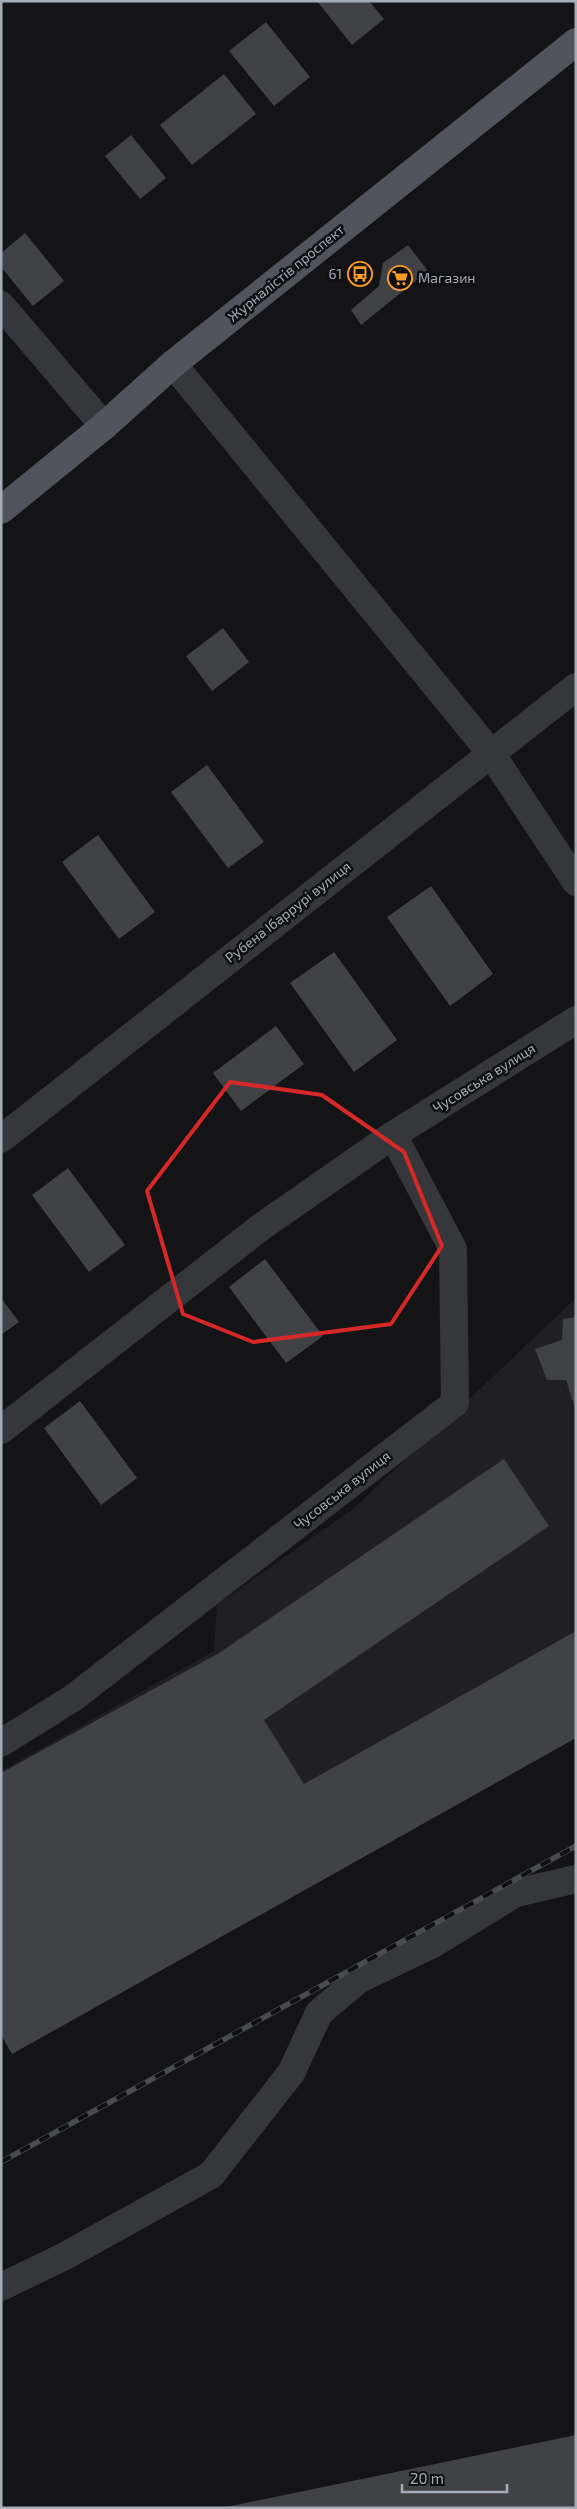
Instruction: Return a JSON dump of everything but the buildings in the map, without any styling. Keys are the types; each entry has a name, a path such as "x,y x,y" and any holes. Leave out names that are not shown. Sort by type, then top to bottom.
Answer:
{"main road":[{"name":"Журналістів проспект","path":"1,510 104,426 173,364 576,42"}],"street":[{"path":"1,305 104,426"},
{"path":"173,364 490,752 576,882"},
{"name":"Рубена Ібаррурі вулиця","path":"1,1139 490,752 576,687"},
{"name":"Чусовська вулиця","path":"1,1430 261,1227 393,1135 576,1020"},
{"name":"Чусовська вулиця","path":"1,1744 73,1698 455,1403 453,1249 393,1135"},
{"path":"1,2287 65,2256 211,2175 291,2074 318,2013 358,1980 431,1945 516,1893 576,1879"}],"highlighted area":[{"path":"230,1082 322,1095 404,1152 442,1246 391,1324 253,1342 183,1314 147,1191"}],"shaded area":[{"path":"576,1298 576,1738 12,2054 1,2035 1,1771 214,1651 217,1605 354,1508"}],"railway":[{"path":"1,2162 576,1846"}],"place":[{"name":"61","path":"360,274"},
{"name":"Магазин","path":"400,278"}]}
